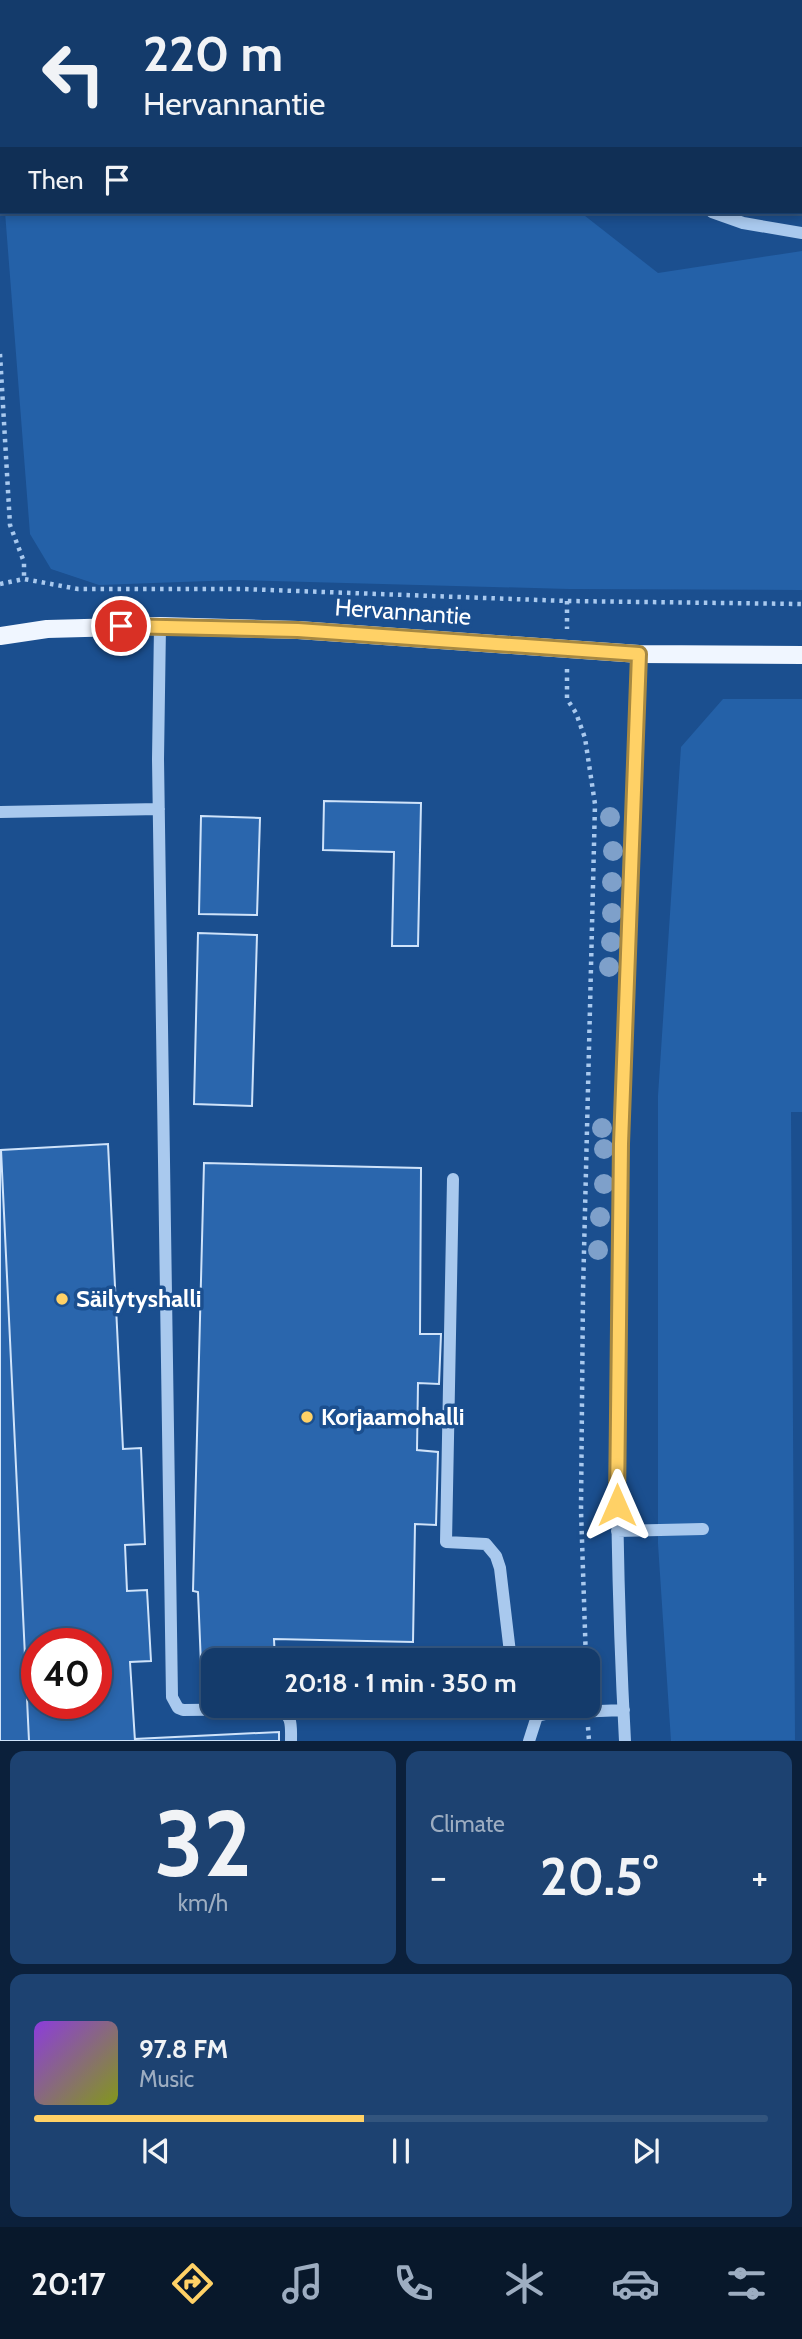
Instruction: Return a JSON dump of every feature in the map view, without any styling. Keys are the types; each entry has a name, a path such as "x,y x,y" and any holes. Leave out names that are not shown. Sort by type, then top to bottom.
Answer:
{"main road":[{"name":"Hervannantie","path":"0,636 47,629 160,626 298,630 639,654 802,655"}],"street":[{"path":"718,214 743,223 802,233"},
{"path":"160,626 159,810 172,1697 177,1708 183,1710 284,1711 290,1721 291,1741"},
{"path":"625,1741 617,1531 616,1401 621,1144 639,654"},
{"path":"0,812 159,810"},
{"path":"453,1179 446,1542 486,1544 496,1556 500,1568 509,1648"},
{"path":"617,1531 703,1529"},
{"path":"600,1710 624,1710"},
{"path":"529,1741 532,1718"}],"path":[{"path":"0,354 10,525 24,562 24,579"},
{"path":"0,584 24,579 78,589 243,589 568,601 802,604"},
{"path":"568,601 567,699 576,713 585,738 595,804 583,1305 581,1510 586,1648"}],"shaded area":[{"path":"5,214 583,214 658,273 802,251 802,590 569,589 236,580 99,585 51,569 30,534"},
{"path":"723,699 802,699 802,1112 791,1112 795,1740 671,1741 658,1544 658,1096 681,747"}],"building":[{"path":"324,801 421,803 418,946 392,946 394,852 323,850"},
{"path":"201,816 260,818 257,915 199,914"},
{"path":"198,933 257,935 252,1106 194,1104"},
{"name":"Säilytyshalli","path":"108,1144 123,1449 141,1448 145,1544 125,1545 127,1591 147,1590 151,1661 130,1662 135,1741 29,1741 28,1719 112,1719 112,1628 24,1628 1,1150"},
{"path":"1,1150 24,1628 21,1628 21,1719 28,1719 29,1741 0,1741"},
{"name":"Korjaamohalli","path":"204,1163 421,1168 420,1334 441,1334 439,1384 418,1383 417,1450 438,1452 436,1525 415,1524 413,1642 274,1639 274,1648 201,1648 201,1665 198,1592 193,1591"},
{"path":"279,1732 279,1741 135,1741 135,1739"}],"place":[{"name":"Säilytyshalli","path":"62,1299"},
{"name":"Korjaamohalli","path":"307,1417"}],"route":[{"path":"121,626 298,630 639,654 621,1144 616,1401 617,1505"}]}
